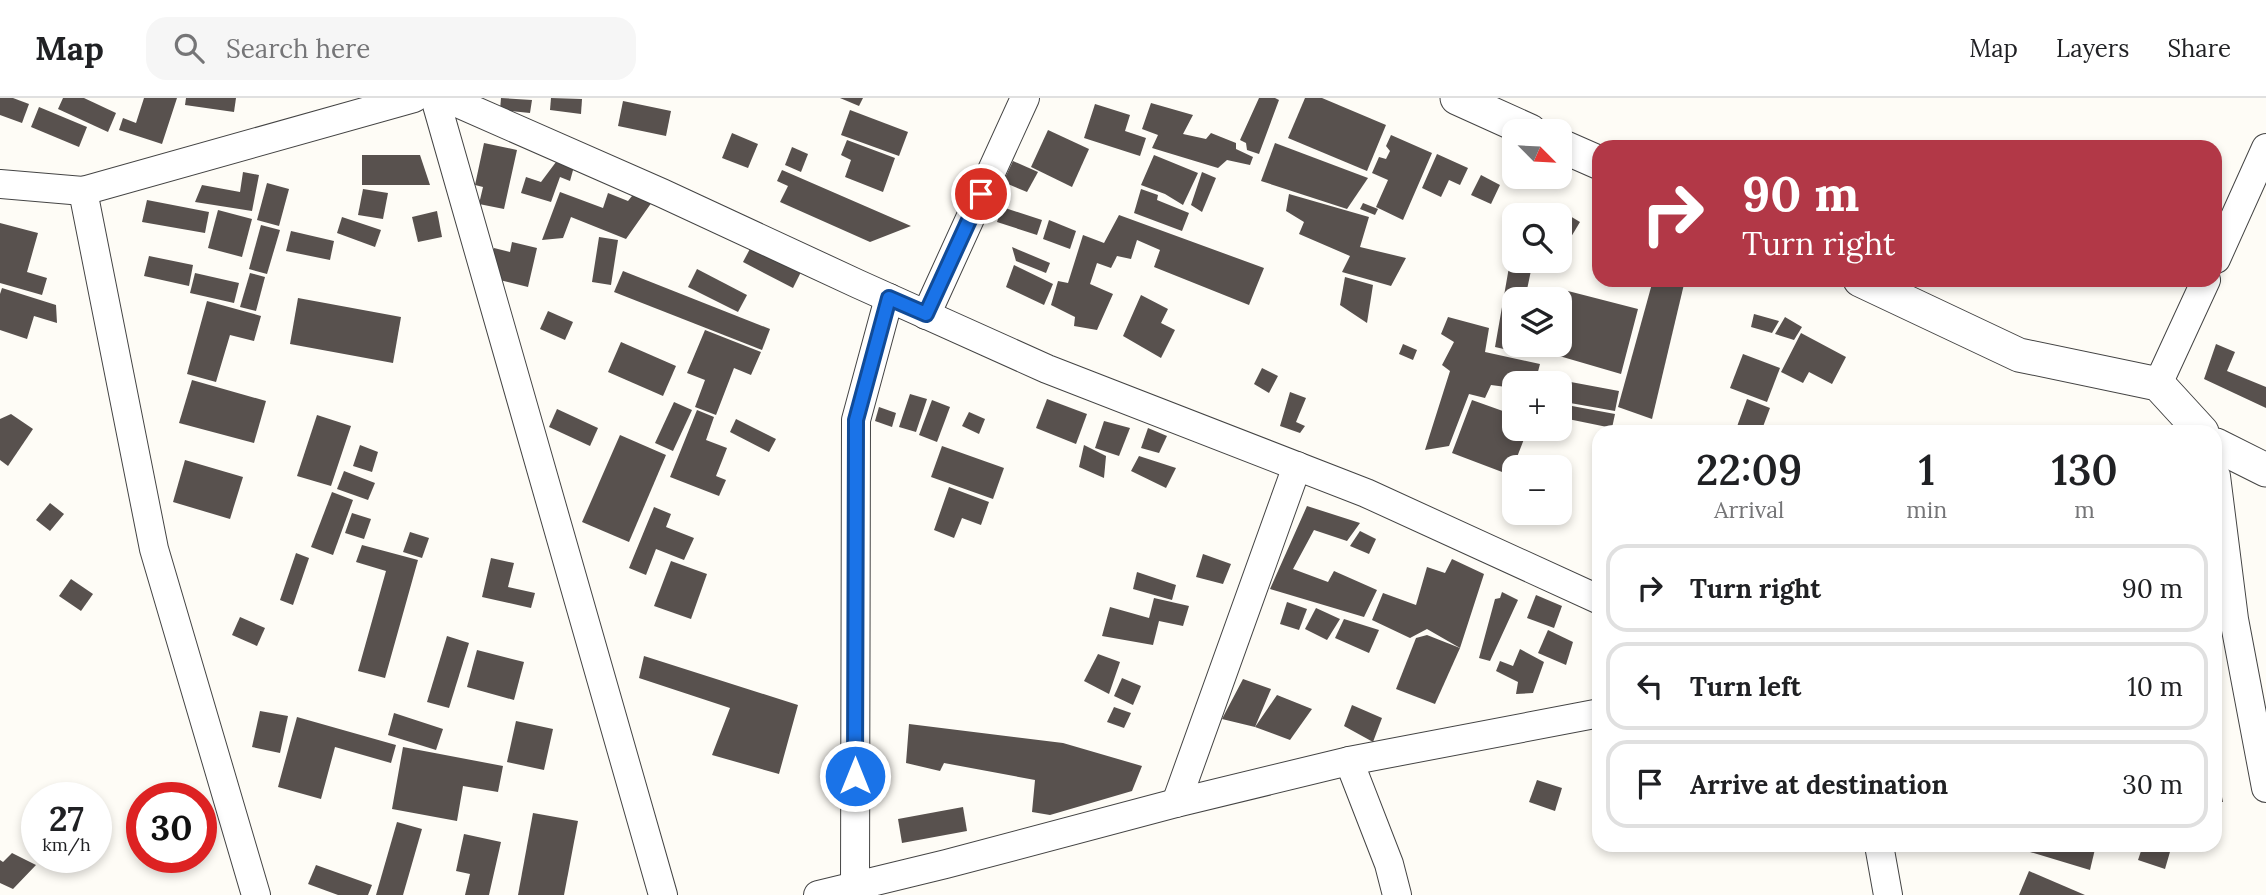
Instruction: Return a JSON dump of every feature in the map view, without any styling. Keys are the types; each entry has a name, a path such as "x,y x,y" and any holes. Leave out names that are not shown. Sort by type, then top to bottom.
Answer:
{"street":[{"path":"0,184 83,191 414,98"},
{"path":"435,98 663,895"},
{"path":"446,98 662,192 1047,369 1366,493 1592,596"},
{"path":"926,314 1025,98"},
{"path":"1457,98 1503,119"},
{"path":"2222,246 2266,148"},
{"path":"1572,151 1592,159"},
{"path":"83,191 154,549 256,895"},
{"path":"1875,287 2020,355 2158,384 2196,425"},
{"path":"2158,384 2203,287"},
{"path":"855,885 856,420 889,298"},
{"path":"2222,448 2266,470"},
{"path":"1176,803 1297,466"},
{"path":"2222,572 2225,620 2266,788"},
{"path":"818,895 1349,761 1592,715"},
{"path":"1349,761 1390,864 1397,895"},
{"path":"1880,852 1888,895"}],"building":[{"path":"0,98 13,98 29,104 22,123 0,115"},
{"path":"63,98 84,98 116,113 108,132 58,109"},
{"path":"144,98 177,98 162,144 119,130 123,118 136,123"},
{"path":"186,98 236,98 234,112 185,105"},
{"path":"501,98 532,100 530,113 500,110"},
{"path":"551,98 582,99 581,114 550,110"},
{"path":"840,98 863,98 859,106"},
{"path":"1259,98 1279,100 1259,154 1247,150 1246,143 1240,140"},
{"path":"1305,98 1322,98 1386,125 1367,171 1288,138"},
{"path":"623,101 671,111 666,136 618,126"},
{"path":"1151,103 1193,115 1183,134 1206,139 1211,133 1236,143 1236,149 1253,157 1250,165 1227,160 1218,168 1152,148 1158,135 1142,129"},
{"path":"1095,104 1130,115 1125,131 1146,138 1140,156 1084,138"},
{"path":"39,107 87,127 79,147 31,127"},
{"path":"850,110 908,132 899,156 841,135"},
{"path":"1048,130 1089,149 1072,187 1031,167"},
{"path":"732,133 758,144 748,168 722,158"},
{"path":"1391,135 1432,153 1403,220 1376,207 1388,180 1372,173 1379,157 1386,159 1390,151 1386,146"},
{"path":"847,140 895,158 883,192 845,177 851,160 841,155"},
{"path":"484,143 517,150 504,209 479,204 483,187 475,185"},
{"path":"1275,143 1368,178 1347,209 1261,181"},
{"path":"792,147 808,154 801,172 785,165"},
{"path":"1437,154 1468,168 1460,185 1449,180 1441,197 1422,188"},
{"path":"362,155 420,155 430,185 362,185"},
{"path":"1154,155 1198,173 1183,205 1165,194 1141,185"},
{"path":"559,158 575,163 570,181 560,177 551,202 521,193 526,177 541,182"},
{"path":"1013,161 1038,172 1027,192 1003,182"},
{"path":"782,170 911,226 870,242 780,202 788,186 777,181"},
{"path":"243,172 259,175 252,211 195,202 202,185 240,192"},
{"path":"1202,172 1216,178 1202,212 1191,205"},
{"path":"1481,175 1500,185 1491,204 1471,195"},
{"path":"267,183 289,189 279,226 257,220"},
{"path":"363,189 388,193 383,219 358,215"},
{"path":"1141,189 1158,195 1157,200 1189,213 1182,231 1134,213"},
{"path":"636,191 652,202 626,239 571,217 563,238 542,240 560,192 603,208 608,193 628,201"},
{"path":"1289,194 1369,217 1360,247 1406,258 1391,286 1342,272 1350,256 1299,234 1304,222 1286,211"},
{"path":"147,200 209,212 205,233 142,222"},
{"path":"1363,203 1378,209 1375,215 1360,209"},
{"path":"1002,207 1042,220 1037,235 997,222"},
{"path":"218,210 252,219 242,257 208,248"},
{"path":"437,211 442,237 418,242 412,217"},
{"path":"1119,215 1264,268 1249,305 1154,267 1160,250 1137,240 1131,259 1117,256 1111,268 1097,263 1090,284 1113,294 1097,330 1074,326 1075,317 1051,305 1058,281 1068,283 1083,235 1104,243"},
{"path":"342,217 381,230 375,247 337,233"},
{"path":"1572,217 1580,222 1572,235"},
{"path":"1049,220 1076,231 1070,249 1043,239"},
{"path":"0,223 38,233 27,272 47,278 42,295 0,283"},
{"path":"261,225 280,230 267,274 249,269"},
{"path":"291,231 334,241 330,260 286,251"},
{"path":"599,237 618,240 611,285 592,282"},
{"path":"512,242 537,248 528,287 487,277 494,248 510,252"},
{"path":"752,245 802,270 793,288 743,262"},
{"path":"1012,247 1050,263 1046,273 1016,261"},
{"path":"149,256 193,265 189,286 144,276"},
{"path":"1014,265 1053,284 1044,305 1006,287"},
{"path":"697,269 747,295 738,312 688,287"},
{"path":"623,271 770,329 762,350 614,292"},
{"path":"195,273 239,283 234,303 190,293"},
{"path":"250,273 265,277 256,311 240,307"},
{"path":"1508,273 1530,273 1528,287 1506,287"},
{"path":"1345,277 1373,285 1367,323 1340,305"},
{"path":"1651,287 1683,287 1652,419 1618,407"},
{"path":"2,288 56,305 57,323 34,316 27,339 0,330"},
{"path":"1572,292 1638,309 1621,374 1563,357 1572,357"},
{"path":"1141,295 1168,309 1161,323 1175,330 1161,358 1123,336"},
{"path":"298,298 401,317 393,363 290,344"},
{"path":"207,301 261,316 254,341 230,335 216,382 187,374"},
{"path":"1502,307 1502,349 1495,347"},
{"path":"548,311 573,322 565,340 540,329"},
{"path":"1754,314 1779,321 1772,333 1751,327"},
{"path":"1448,317 1489,328 1485,352 1540,364 1538,371 1502,371 1502,386 1491,385 1485,398 1469,394 1449,446 1425,450 1450,371 1442,365 1454,342 1441,334"},
{"path":"1785,317 1802,327 1794,340 1775,334"},
{"path":"705,330 761,352 751,375 734,368 716,415 695,407 705,380 687,373"},
{"path":"1801,333 1846,357 1832,384 1809,372 1803,383 1781,372"},
{"path":"621,342 676,366 663,396 608,372"},
{"path":"1403,344 1417,350 1413,360 1399,354"},
{"path":"2216,344 2235,352 2227,371 2266,387 2266,408 2204,379"},
{"path":"1743,354 1780,368 1767,402 1730,388"},
{"path":"1262,368 1278,376 1269,393 1254,384"},
{"path":"192,380 266,401 254,443 179,423"},
{"path":"1572,382 1619,391 1615,411 1572,403"},
{"path":"1290,392 1306,398 1296,422 1305,426 1300,433 1280,426"},
{"path":"910,394 927,399 916,432 899,427"},
{"path":"1047,399 1087,414 1076,444 1036,428"},
{"path":"1747,399 1770,408 1764,425 1738,425"},
{"path":"932,400 950,407 937,442 919,435"},
{"path":"1472,400 1502,411 1502,441 1523,441 1518,455 1502,455 1502,472 1452,453"},
{"path":"674,402 692,410 673,451 655,443"},
{"path":"1572,406 1615,414 1613,425 1572,420"},
{"path":"879,407 896,413 892,427 875,421"},
{"path":"557,409 598,428 590,446 549,427"},
{"path":"697,410 714,417 706,440 727,448 716,476 726,480 719,496 670,477"},
{"path":"969,412 985,419 979,434 962,426"},
{"path":"11,414 33,429 8,466 0,460 0,419"},
{"path":"317,415 351,426 331,486 297,476"},
{"path":"736,419 776,439 769,452 730,432"},
{"path":"1104,421 1130,428 1119,456 1095,448"},
{"path":"1148,428 1167,436 1159,453 1141,448"},
{"path":"620,435 666,455 629,542 582,522"},
{"path":"360,445 378,452 372,472 353,466"},
{"path":"1084,445 1106,456 1104,478 1079,467"},
{"path":"942,446 1004,468 993,499 931,477"},
{"path":"1139,456 1176,468 1166,488 1131,471"},
{"path":"185,460 243,477 230,519 173,502"},
{"path":"344,471 375,483 368,500 337,489"},
{"path":"949,487 989,502 981,525 962,518 954,538 934,530"},
{"path":"332,492 353,500 333,555 311,547"},
{"path":"50,503 64,514 50,531 36,520"},
{"path":"1307,506 1360,523 1347,541 1314,530 1293,569 1328,582 1334,571 1377,590 1364,617 1270,589"},
{"path":"654,507 671,514 666,527 694,538 684,560 656,549 646,575 629,568"},
{"path":"352,513 371,519 364,539 345,533"},
{"path":"1360,531 1376,539 1369,554 1350,546"},
{"path":"410,532 429,538 422,558 403,552"},
{"path":"362,545 418,560 385,678 358,671 386,571 356,562"},
{"path":"296,553 309,558 293,605 280,600"},
{"path":"1203,554 1231,564 1223,584 1196,577"},
{"path":"491,558 514,563 508,587 535,593 531,608 482,597"},
{"path":"1452,559 1484,574 1460,648 1427,629 1410,638 1372,620 1383,593 1416,605 1427,567 1445,573"},
{"path":"671,561 707,574 691,619 654,606"},
{"path":"1137,572 1176,585 1172,600 1133,589"},
{"path":"71,579 93,594 81,611 59,596"},
{"path":"1502,592 1518,600 1490,661 1479,658 1495,599 1500,598"},
{"path":"1536,595 1562,606 1554,628 1527,618"},
{"path":"1154,598 1189,606 1183,626 1159,621 1153,645 1102,636 1110,607 1149,618"},
{"path":"1287,602 1307,609 1299,630 1280,624"},
{"path":"1316,608 1340,619 1327,640 1305,629"},
{"path":"240,617 265,628 257,646 232,635"},
{"path":"1344,619 1379,630 1369,653 1335,638"},
{"path":"1548,630 1573,642 1566,665 1538,653"},
{"path":"1427,635 1460,648 1435,704 1396,689 1416,638"},
{"path":"447,636 469,643 449,708 427,702"},
{"path":"1520,649 1544,662 1533,693 1516,694 1518,682 1496,671 1500,661 1513,666"},
{"path":"477,650 524,662 514,700 467,687"},
{"path":"1098,654 1120,662 1109,694 1084,681"},
{"path":"644,656 798,705 779,774 712,755 730,708 639,678"},
{"path":"1122,678 1141,686 1133,705 1114,696"},
{"path":"1243,679 1271,689 1255,727 1222,719"},
{"path":"1277,695 1312,709 1290,740 1255,727"},
{"path":"1352,705 1382,718 1373,742 1344,726"},
{"path":"1114,707 1131,713 1124,728 1107,722"},
{"path":"260,711 288,716 280,753 252,747"},
{"path":"394,713 443,729 436,750 388,735"},
{"path":"297,717 396,745 391,763 335,747 321,799 278,787"},
{"path":"516,721 553,729 544,770 507,762"},
{"path":"909,724 1063,743 1142,766 1132,791 1050,815 1032,812 1035,780 944,763 940,771 906,763"},
{"path":"403,747 503,766 498,792 463,786 457,821 392,809"},
{"path":"1537,780 1562,788 1555,811 1529,802"},
{"path":"963,807 967,831 902,843 898,819"},
{"path":"533,813 578,821 564,895 518,895"},
{"path":"397,822 422,829 403,895 376,895"},
{"path":"464,834 501,842 489,895 465,895 470,874 456,871"},
{"path":"2030,852 2094,852 2090,870"},
{"path":"2141,852 2170,852 2165,869 2138,860"},
{"path":"12,853 21,858 21,873 28,873 13,889 0,883 0,860 3,862"},
{"path":"316,865 372,885 368,895 338,895 308,884"},
{"path":"2029,871 2085,895 2019,895"}],"route":[{"path":"855,776 856,420 889,298 926,314 981,194"}]}
